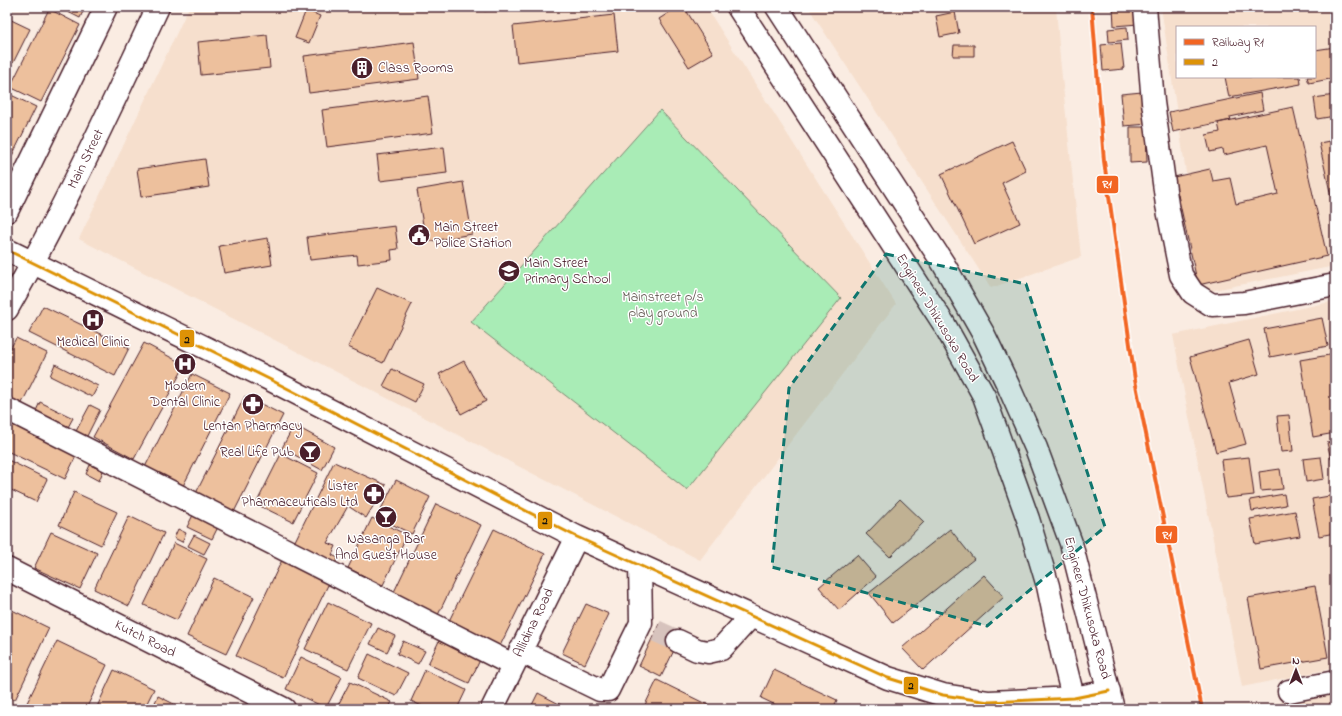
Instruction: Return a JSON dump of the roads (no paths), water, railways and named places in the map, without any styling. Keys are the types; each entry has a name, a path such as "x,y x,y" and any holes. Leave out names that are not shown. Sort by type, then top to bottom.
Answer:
{"street":[{"path":"7,211 106,7"},
{"name":"Main Street","path":"7,309 33,263 89,154 158,7"},
{"name":"Engineer Dhikusoka Road","path":"738,7 944,324 984,396 1028,519 1048,586 1063,657 1075,704"},
{"name":"Engineer Dhikusoka Road","path":"777,7 943,264 984,335 1036,448 1071,543 1111,700"},
{"path":"1145,7 1153,102 1167,205 1181,275 1192,293 1212,305 1218,305 1268,299 1335,285"},
{"path":"7,250 270,378 577,537 888,678 943,696 989,702 1075,704 1111,700"},
{"path":"7,409 517,658 600,690 608,690 649,627 640,565"},
{"name":"Allidina Road","path":"492,709 577,537"},
{"name":"Kutch Road","path":"7,569 284,709"},
{"path":"678,642 697,650 708,652 721,649 751,616"},
{"path":"1289,691 1335,682"}],"tunnel":[{"path":"656,631 678,641"}],"rail line":[{"name":"R1","path":"1092,7 1104,161 1135,380 1202,709"}],"place":[{"name":"Class Rooms","path":"362,68"},
{"name":"Main Street Police Station","path":"419,235"},
{"name":"Main Street Primary School","path":"509,271"},
{"name":"Medical Clinic","path":"93,320"},
{"name":"Modern Dental Clinic","path":"185,364"},
{"name":"Lentan Pharmacy","path":"253,404"},
{"name":"Real Life Pub","path":"310,452"},
{"name":"Lister Pharmaceuticals Ltd","path":"374,494"},
{"name":"Nasanga Bar And Guest House","path":"386,517"}],"park label":[{"name":"Mainstreet p/s play ground","path":"663,306"}]}
